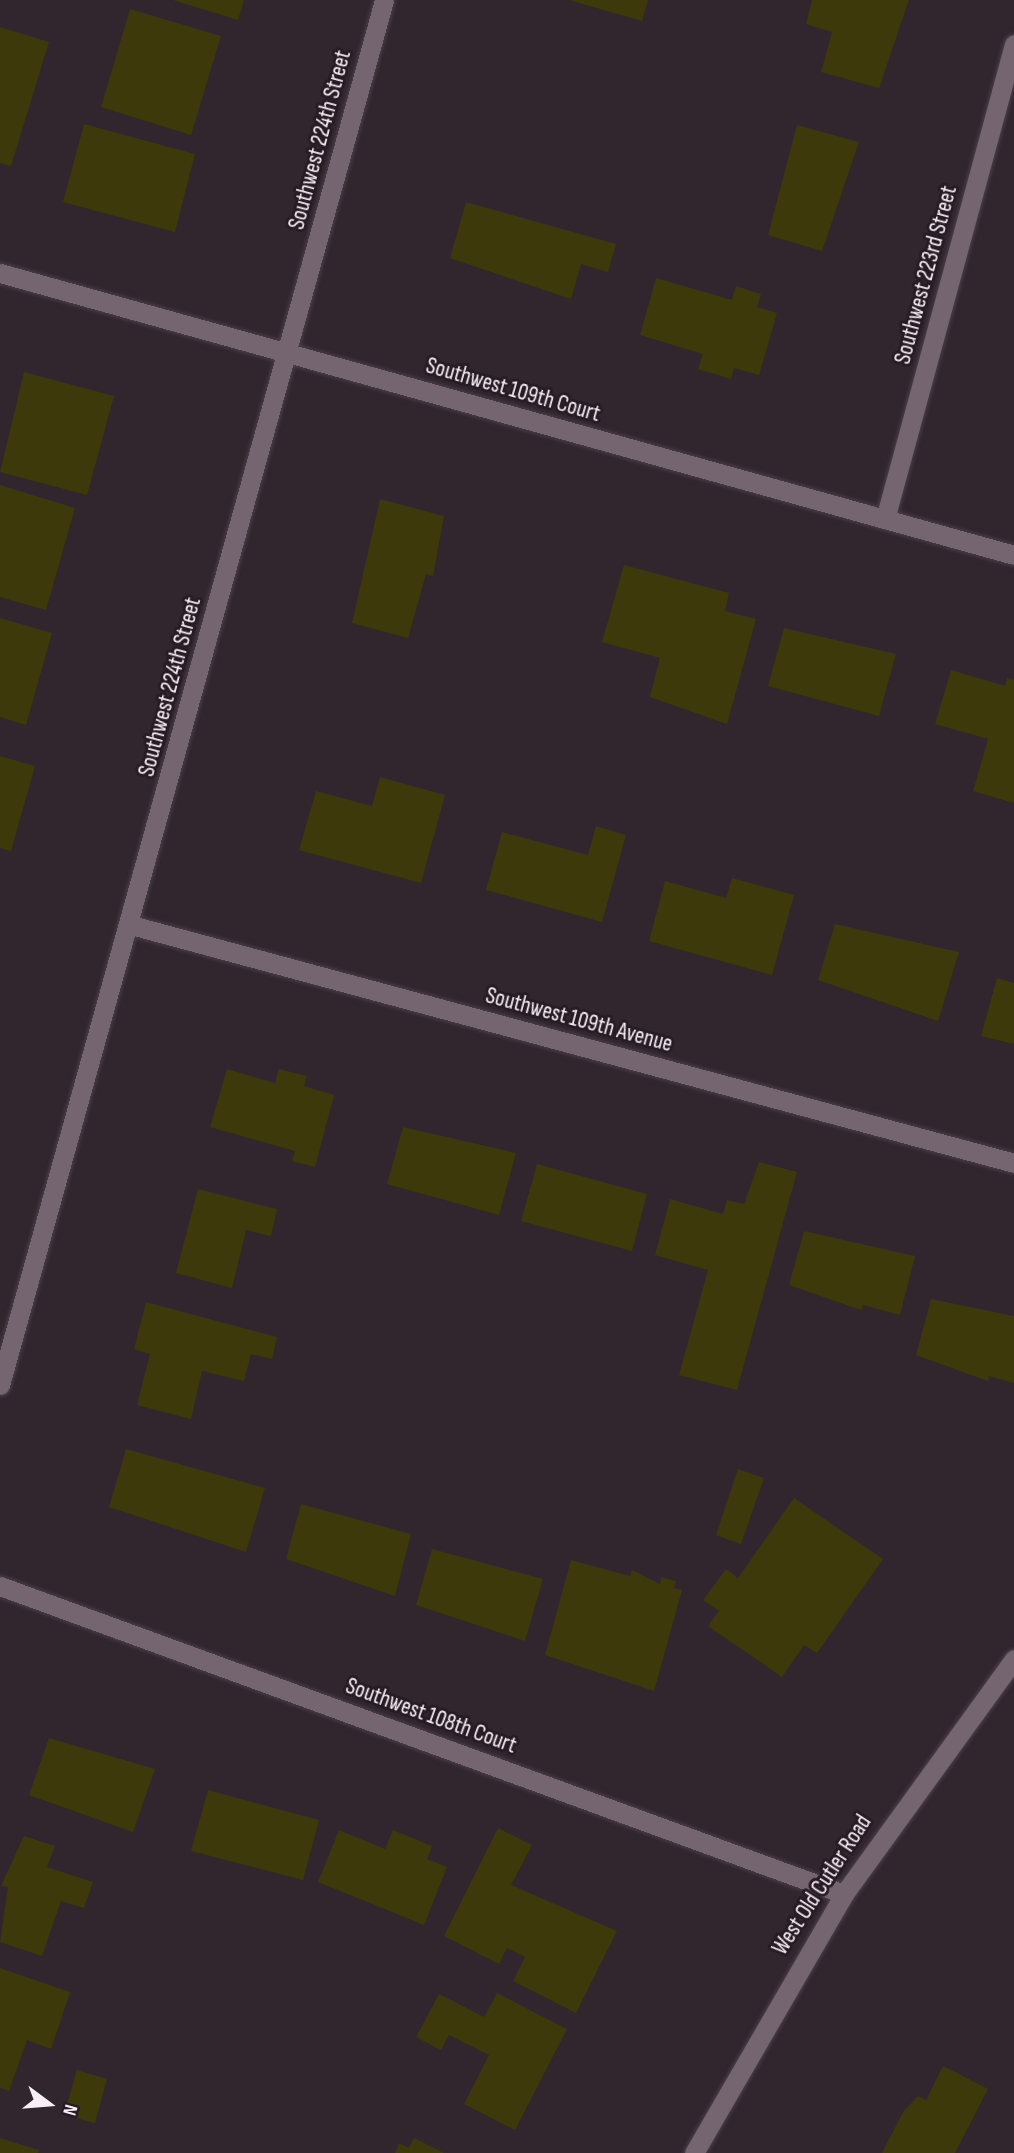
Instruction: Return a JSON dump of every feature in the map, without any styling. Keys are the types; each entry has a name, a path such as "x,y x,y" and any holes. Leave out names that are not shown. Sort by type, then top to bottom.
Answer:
{"street":[{"name":"Southwest 224th Street","path":"0,1385 131,925 384,0"},
{"name":"Southwest 223rd Street","path":"885,520 1014,44"},
{"name":"Southwest 109th Court","path":"0,273 286,355 1014,555"},
{"name":"Southwest 109th Avenue","path":"131,925 1014,1163"},
{"name":"Southwest 108th Court","path":"0,1586 844,1894"},
{"name":"West Old Cutler Road","path":"694,2153 844,1894 1014,1659"}],"building":[{"path":"173,0 244,0 238,20"},
{"path":"569,0 648,0 642,21"},
{"path":"812,0 909,0 879,88 821,72 832,32 806,24"},
{"path":"130,9 221,36 191,135 101,107"},
{"path":"0,27 49,42 11,166 0,163"},
{"path":"84,124 195,154 175,232 63,202"},
{"path":"797,125 859,142 822,251 768,235"},
{"path":"466,202 616,244 608,272 581,264 571,299 450,258"},
{"path":"656,278 732,300 736,286 761,294 757,307 777,313 759,375 734,368 731,379 698,369 703,354 640,335"},
{"path":"24,372 114,396 87,495 0,472"},
{"path":"0,485 75,508 46,610 0,597"},
{"path":"380,499 444,516 433,576 426,574 408,638 352,623"},
{"path":"624,565 729,593 725,611 756,619 727,724 650,697 660,658 602,642"},
{"path":"0,618 52,633 26,725 0,717"},
{"path":"784,628 896,654 879,716 768,686"},
{"path":"951,670 1005,686 1007,678 1014,680 1014,803 973,791 988,739 935,724"},
{"path":"0,756 35,766 11,851 0,848"},
{"path":"380,777 445,795 421,883 299,850 316,791 372,806"},
{"path":"596,826 626,835 602,922 486,890 502,832 588,855"},
{"path":"732,878 794,895 772,975 649,941 665,881 726,898"},
{"path":"835,924 959,952 938,1021 818,980"},
{"path":"997,978 1014,983 1014,1044 981,1036"},
{"path":"227,1069 275,1083 279,1069 307,1076 304,1086 334,1095 315,1167 292,1161 295,1151 210,1127"},
{"path":"403,1127 516,1153 499,1215 387,1184"},
{"path":"759,1162 797,1172 737,1390 679,1375 708,1270 655,1255 670,1199 723,1214 727,1200 744,1204"},
{"path":"537,1164 647,1194 632,1251 521,1221"},
{"path":"198,1189 277,1209 271,1236 246,1230 232,1288 176,1273"},
{"path":"804,1231 915,1256 900,1315 863,1305 861,1310 789,1285"},
{"path":"931,1299 1014,1316 1014,1383 989,1376 988,1381 916,1355"},
{"path":"146,1302 277,1337 272,1359 251,1354 244,1381 202,1371 191,1419 137,1405 150,1354 134,1349"},
{"path":"126,1449 265,1488 246,1552 109,1507"},
{"path":"738,1469 764,1478 741,1544 716,1535"},
{"path":"794,1498 883,1559 817,1653 804,1645 782,1677 708,1626 719,1611 703,1600 726,1569 738,1578"},
{"path":"301,1504 411,1534 395,1596 286,1559"},
{"path":"432,1549 543,1579 525,1641 416,1605"},
{"path":"571,1560 630,1576 632,1570 660,1584 661,1577 676,1581 674,1588 682,1590 654,1691 545,1655"},
{"path":"49,1738 155,1769 133,1832 29,1795"},
{"path":"208,1790 319,1820 303,1880 191,1851"},
{"path":"498,1828 532,1845 511,1885 617,1931 576,2013 513,1981 525,1957 507,1948 499,1964 444,1936"},
{"path":"339,1830 385,1849 393,1830 432,1846 427,1859 447,1867 424,1925 318,1882"},
{"path":"24,1836 55,1846 47,1867 93,1882 84,1908 61,1901 42,1956 0,1942 8,1887 1,1886"},
{"path":"0,1968 70,1992 51,2049 27,2040 9,2091 0,2088"},
{"path":"497,1993 567,2029 515,2130 464,2104 489,2055 449,2035 441,2050 416,2037 439,1994 484,2017"},
{"path":"943,2066 988,2089 955,2153 882,2153 903,2112 918,2096 926,2100"},
{"path":"77,2070 107,2079 95,2123 64,2115"},
{"path":"0,2138 39,2150 38,2153 0,2153"},
{"path":"414,2138 444,2153 395,2153 399,2143 409,2148"}]}
